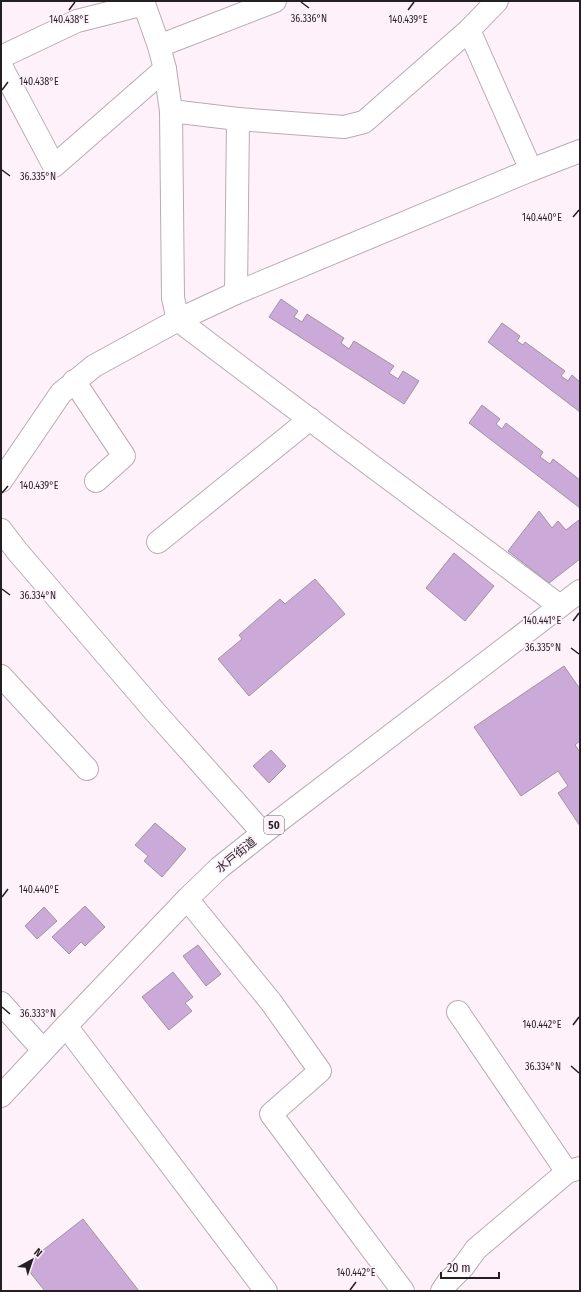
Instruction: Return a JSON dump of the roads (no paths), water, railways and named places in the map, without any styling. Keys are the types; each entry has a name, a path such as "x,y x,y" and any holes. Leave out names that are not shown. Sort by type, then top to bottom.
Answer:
{"street":[{"path":"159,46 275,1"},
{"path":"171,111 238,119 344,126 364,122 469,30 497,1"},
{"path":"1,57 78,21 144,3 159,46 165,69 171,111 173,298 178,320 560,606"},
{"path":"469,30 530,170"},
{"path":"1,66 54,166 165,69"},
{"path":"236,293 238,119"},
{"path":"1,481 61,393 94,366 178,320 236,293 530,170 580,151"},
{"path":"74,381 124,456 96,481"},
{"path":"158,542 310,419"},
{"path":"1,530 17,551 156,713 263,833"},
{"name":"水戸街道","path":"1,1096 187,899 219,868 580,591"},
{"path":"1,676 86,768"},
{"path":"187,899 271,1002 320,1071 271,1114 403,1291"},
{"path":"1,1003 43,1050"},
{"path":"442,1291 448,1282 463,1267 476,1249 574,1170 458,1012"},
{"path":"66,1026 266,1291"}]}
